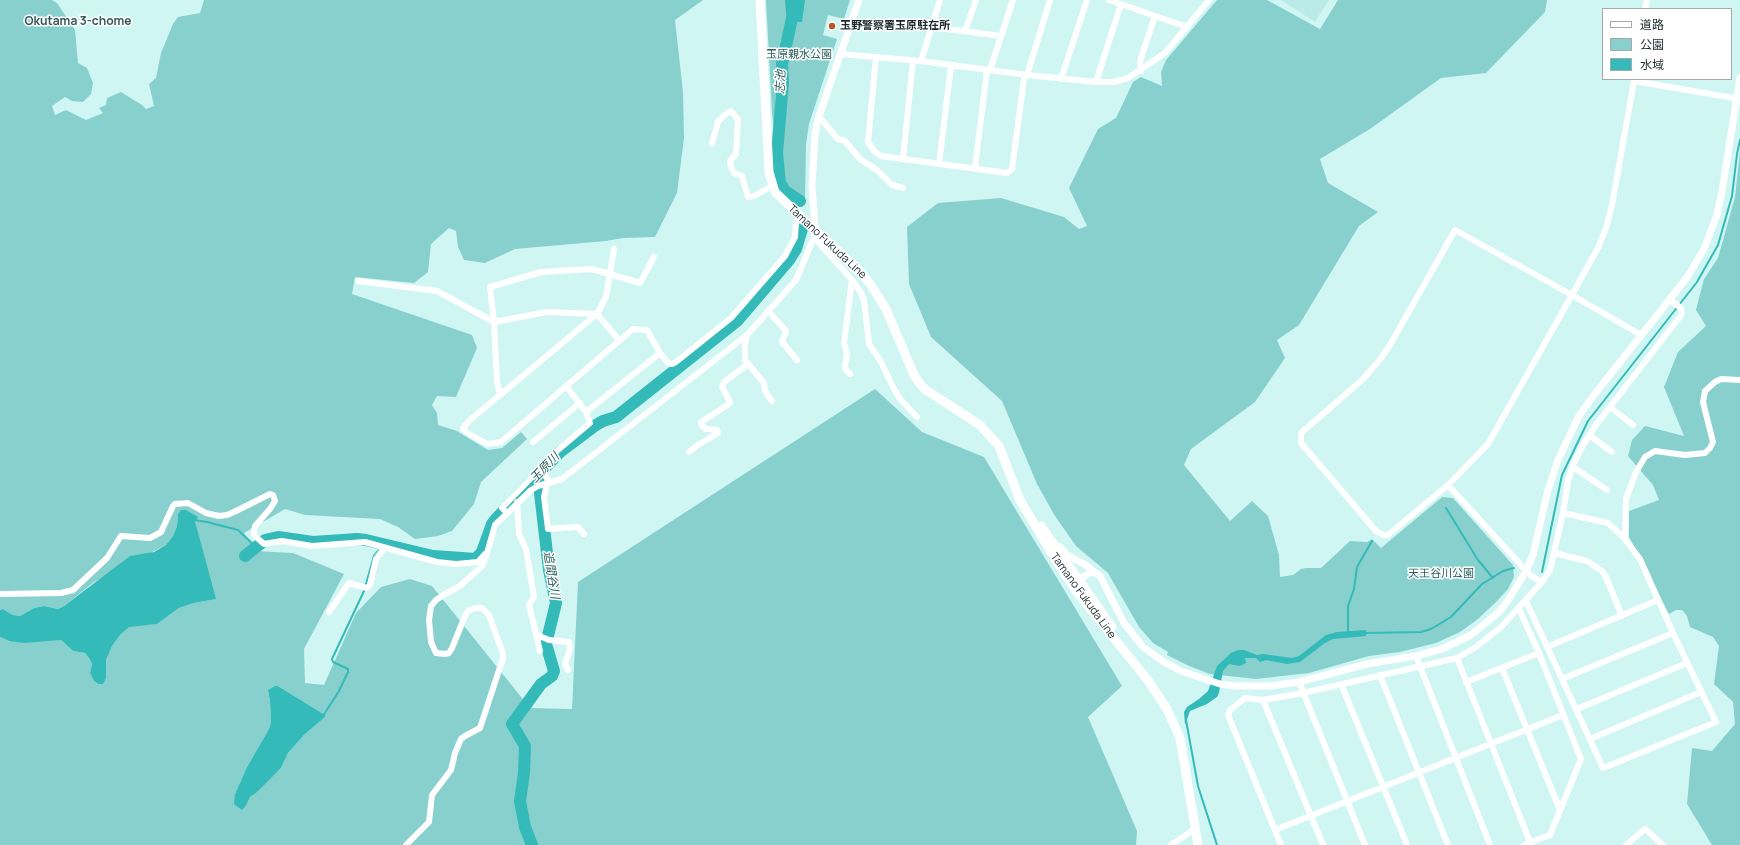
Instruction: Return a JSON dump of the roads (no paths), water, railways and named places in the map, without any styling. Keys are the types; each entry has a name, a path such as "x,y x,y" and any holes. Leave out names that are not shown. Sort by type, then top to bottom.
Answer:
{"main road":[{"name":"Tamano Fukuda Line","path":"760,0 769,172 772,186 780,198 799,215 814,232 860,271 871,285 886,309 914,375 920,384 926,390 974,420 990,436 1002,452 1020,500 1057,562 1075,581"},
{"name":"Tamano Fukuda Line","path":"1014,483 1075,581 1150,683 1167,709 1180,738 1198,845"}],"street":[{"path":"406,845 429,822 432,795 451,770 461,739 480,728 501,665 503,654 489,615 482,608 472,608 468,611 449,653 436,653 431,642 429,620 431,606 436,600 460,586 482,566 495,525 525,495 543,485 562,479 747,334 796,280 814,232 812,197 814,135 859,0"},
{"path":"921,61 940,0"},
{"path":"965,31 976,0"},
{"path":"975,168 989,70 1013,0"},
{"path":"876,57 868,142 870,148 881,156 1007,173 1012,169 1024,79 1027,75 1050,0"},
{"path":"1061,79 1087,0"},
{"path":"1109,0 1119,2 1187,27"},
{"path":"841,54 913,62 921,61 1061,79 1114,82 1128,78 1141,71 1164,53 1209,0"},
{"path":"1096,82 1119,2"},
{"path":"1141,71 1140,61 1155,16"},
{"path":"931,27 1001,36"},
{"path":"903,159 913,62"},
{"path":"939,164 952,66"},
{"path":"1039,522 1067,555 1086,565 1105,582 1124,623 1143,647 1164,662 1181,671 1220,684 1247,687 1271,686 1299,682 1367,664 1416,656 1442,649 1471,635 1486,623 1510,599 1526,571 1533,555 1555,468 1571,431 1591,399 1670,300 1697,263 1711,233 1722,191 1738,99 1740,78"},
{"path":"1641,335 1572,295 1454,230 1390,345 1379,361 1361,381 1301,433 1301,443 1376,531 1384,535 1388,535 1448,485 1488,444 1572,295 1599,246 1608,225 1634,80 1738,99"},
{"path":"712,143 718,122 723,116 731,111 738,119 736,154 730,161 730,167 734,173 742,176 748,197 754,196 772,186"},
{"path":"819,117 838,139 845,141 868,166 877,170 892,184 903,188"},
{"path":"614,249 606,297 597,314 500,394 464,427 463,429 466,432 487,444 502,442 633,329 647,330 660,353 668,363 672,364 676,362 731,318 785,256 795,237 796,222 799,215"},
{"path":"814,232 852,280 864,300 870,344 900,399 917,417"},
{"path":"500,394 497,381 494,322 490,288 541,272 592,269 640,283 654,257"},
{"path":"850,374 846,370 845,365 847,354 844,343 852,280"},
{"path":"358,281 437,291 494,322 547,312 597,314 619,340"},
{"path":"1245,698 1264,700 1303,694 1342,686 1380,675 1420,668 1457,658 1490,637 1519,609 1542,582 1550,570 1563,513 1568,481 1573,467 1589,435 1682,314 1682,310 1679,306 1670,300"},
{"path":"768,311 786,331 782,342 797,360"},
{"path":"747,334 744,356 748,364 764,384 765,391 772,401"},
{"path":"586,412 660,353"},
{"path":"689,452 718,433 717,430 706,429 702,426 701,422 730,404 722,387 724,382 748,364"},
{"path":"1625,539 1626,500 1636,472 1645,457 1655,451 1685,455 1705,453 1713,442 1703,402 1705,391 1714,382 1721,379 1740,380"},
{"path":"507,512 502,508 520,489 541,471 558,450 590,423 586,412 566,386"},
{"path":"533,442 580,403"},
{"path":"1610,407 1633,425"},
{"path":"1589,435 1612,452"},
{"path":"1573,467 1608,490"},
{"path":"541,471 548,479 543,485 548,528 578,527 584,534"},
{"path":"1448,485 1526,571 1531,576 1542,582"},
{"path":"520,489 525,495"},
{"path":"0,594 60,593 73,590 107,558 121,536 150,538 160,532 173,506 179,503 188,503 206,513 219,516 236,511 265,495 273,495 275,501 255,526 254,535 262,542 282,541 312,546 365,542 437,562 456,564 478,562 487,551"},
{"path":"513,497 518,502 519,534 526,549 534,597 529,605 540,651"},
{"path":"1526,601 1603,768 1716,722 1673,633 1640,558 1625,539 1608,523 1563,513"},
{"path":"329,612 349,583 366,588 370,585 376,559 384,548"},
{"path":"1554,553 1587,561 1602,571 1606,577 1622,616"},
{"path":"1075,581 1091,572 1094,572"},
{"path":"1547,647 1658,600"},
{"path":"1519,609 1539,653 1581,759 1550,835 1524,845"},
{"path":"1562,679 1673,633"},
{"path":"537,634 547,639 568,642 570,649 565,664 568,670"},
{"path":"1466,682 1539,653"},
{"path":"1416,656 1490,845"},
{"path":"1457,658 1530,842"},
{"path":"1577,709 1687,663"},
{"path":"1502,668 1560,810"},
{"path":"1380,675 1448,845"},
{"path":"1299,682 1365,845"},
{"path":"1342,686 1407,845"},
{"path":"1247,687 1245,698 1230,710 1228,715 1281,845"},
{"path":"1590,738 1701,692"},
{"path":"1264,700 1323,845"},
{"path":"1275,830 1563,715"},
{"path":"1171,845 1195,829"},
{"path":"1626,845 1645,829 1663,845"}],"water":[{"path":"785,0 805,0 802,22 787,22"},
{"path":"181,510 186,510 198,517 195,521 216,599 194,603 179,608 157,624 129,627 121,634 112,646 106,660 106,678 103,684 98,684 94,681 90,673 92,664 85,653 73,651 61,640 24,643 9,641 0,637 0,610 3,609 13,615 20,616 34,608 44,606 58,609 64,606 130,556 154,552 166,545 173,536 177,526 178,514"},
{"path":"1366,630 1366,636 1333,639 1325,643 1300,662 1287,664 1266,660 1260,662 1256,658 1245,658 1246,663 1240,666 1229,664 1223,671 1217,697 1207,704 1190,711 1185,725 1184,712 1187,707 1208,691 1217,666 1231,653 1238,650 1244,650 1257,655 1263,654 1292,658 1299,656 1326,635 1337,632"},
{"path":"278,686 325,715 325,717 304,735 288,753 281,768 250,797 242,810 234,804 235,794 247,767 269,729 271,722 268,690"}],"waterway":[{"name":"志池","path":"796,0 782,64 783,83 777,153 780,183 785,191 800,201"},
{"path":"1542,572 1562,475 1588,421 1697,282 1718,245 1732,196 1740,140"},
{"name":"玉原川","path":"245,556 265,540 278,537 313,542 357,539 433,556 476,559 482,552 492,524 560,452 596,425 616,417 737,321 789,260 796,249 802,229"},
{"name":"追間谷川","path":"532,845 525,827 520,801 524,773 525,746 512,724 541,684 552,676 554,671 546,644 556,603 549,570 538,476"},
{"path":"1446,508 1478,560 1493,578"},
{"path":"194,520 238,530 256,547"},
{"path":"1348,632 1348,606 1354,589 1357,567 1372,541"},
{"path":"323,716 339,691 348,672 348,669 333,662 332,659 364,591 374,556 379,550"},
{"path":"1365,633 1421,632 1431,629 1451,617 1482,584 1503,571 1514,568"},
{"path":"1186,720 1198,786 1217,845"}],"place":[{"name":"玉野警察署玉原駐在所","path":"832,26"}],"district":[{"name":"Okutama 3-chome","path":"78,22"}],"park label":[{"name":"玉原親水公園","path":"799,55"},
{"name":"天王谷川公園","path":"1441,574"}]}
